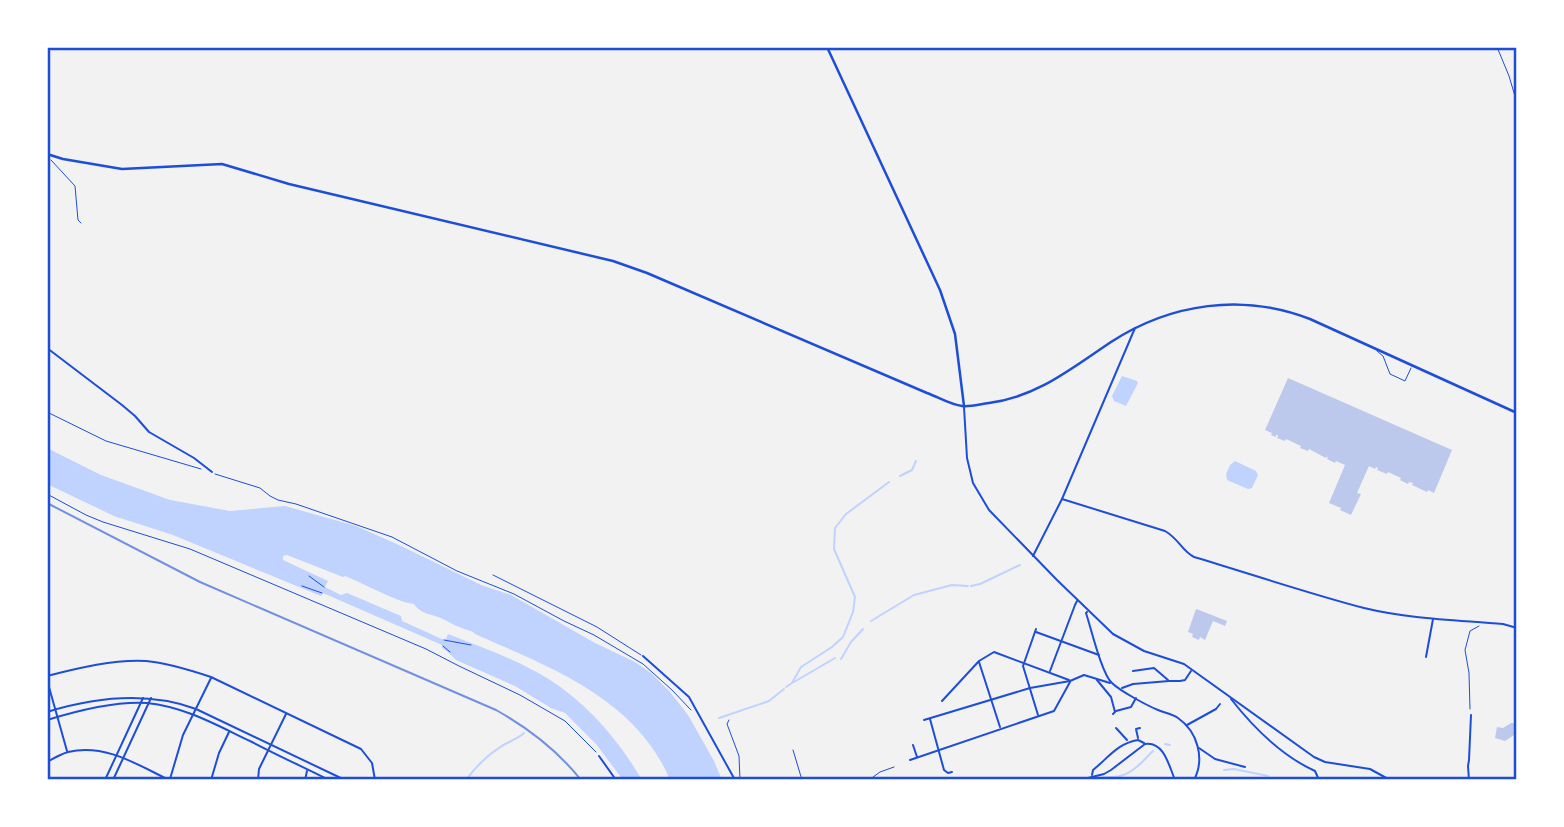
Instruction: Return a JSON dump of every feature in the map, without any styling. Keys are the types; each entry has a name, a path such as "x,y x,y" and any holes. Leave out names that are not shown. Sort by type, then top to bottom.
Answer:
{"street":[{"path":"827,47 940,290 955,334 967,458 973,484 989,510 1104,627 1144,651 1177,661 1192,669 1314,757 1325,762 1370,769 1390,780"},
{"path":"48,154 122,169 222,164 289,184 624,264 937,397 964,406 1010,399 1040,388 1136,327 1182,310 1218,304 1243,304 1291,312 1517,412"},
{"path":"1033,556 1062,499 1136,327"},
{"path":"47,348 122,405 149,432 194,457 212,472"},
{"path":"1062,499 1165,531 1194,557 1366,608 1433,618 1503,624 1517,628"},
{"path":"1050,672 1074,605 1078,601"},
{"path":"1088,611 1086,613 1104,672 1111,683"},
{"path":"1426,657 1433,618"},
{"path":"1038,716 1023,663 1035,630 1099,655"},
{"path":"942,701 979,661 994,652 1070,681"},
{"path":"643,656 689,697 735,780"},
{"path":"67,752 47,678 112,663 146,661 211,677 361,749 372,763 375,780"},
{"path":"979,661 1001,729"},
{"path":"1132,671 1154,668 1169,681"},
{"path":"1121,689 1127,685 1185,680 1192,669"},
{"path":"924,720 1030,688 1070,681 1084,675 1111,683 1154,709 1175,715 1187,726 1199,747 1215,759 1245,767"},
{"path":"47,762 67,752 103,751 170,780 183,735 211,677"},
{"path":"1097,678 1111,697 1114,713 1130,707 1136,698"},
{"path":"910,760 1054,711 1070,681"},
{"path":"105,780 143,697"},
{"path":"47,712 101,700 143,697 183,704 345,780"},
{"path":"1232,697 1232,701 1265,735 1292,758 1315,771 1319,780"},
{"path":"113,780 151,698"},
{"path":"47,720 102,707 149,704 194,714 329,780"},
{"path":"1187,726 1220,704"},
{"path":"258,780 259,769 286,713"},
{"path":"1469,780 1470,714"},
{"path":"930,718 944,770 946,773 952,772"},
{"path":"1116,728 1128,741"},
{"path":"1138,740 1136,729 1140,728"},
{"path":"211,780 229,731"},
{"path":"1092,777 1093,770 1116,748 1128,741 1138,740 1145,744"},
{"path":"1080,780 1111,771 1145,744 1151,743 1158,746 1175,780"},
{"path":"913,745 917,757"},
{"path":"1195,780 1200,765 1199,747"},
{"path":"599,756 616,780"},
{"path":"305,780 307,769"},
{"path":"1265,778 1271,780"}],"lane":[{"path":"1374,348 1383,356 1390,374 1405,381 1412,366"},
{"path":"493,575 597,627 643,656"},
{"path":"729,720 727,724 739,756 740,780"}],"path":[{"path":"1497,47 1517,103"},
{"path":"48,154 75,186 78,220 81,223"},
{"path":"47,412 106,441 202,469"},
{"path":"212,472 261,488 278,500 296,503 392,537 457,570 514,594 594,635 643,664 694,713"},
{"path":"47,494 103,522 190,549 426,649 520,695 565,721 599,756"},
{"path":"309,576 324,587"},
{"path":"302,586 322,593"},
{"path":"1470,714 1469,673 1465,650 1470,631 1483,622"},
{"path":"444,640 471,645"},
{"path":"443,646 450,652"},
{"path":"793,750 802,780"},
{"path":"869,780 894,767"}],"water":[{"path":"1122,376 1138,383 1126,406 1114,401 1112,396"},
{"path":"47,448 101,475 170,500 230,511 285,506 356,526 481,585 511,595 651,673 688,715 722,780 670,780 655,752 636,727 613,706 588,689 532,659 424,612 414,604 390,597 345,576 287,555 283,556 283,560 328,581 325,587 341,595 347,593 401,616 402,621 444,640 448,634 486,649 547,678 588,710 623,750 642,780 623,780 596,744 565,713 551,708 515,686 456,660 442,645 323,593 321,596 173,535 114,516 47,484"},
{"path":"1235,461 1256,471 1258,475 1252,488 1248,489 1227,480 1226,474"}],"building":[{"path":"1288,378 1452,450 1434,493 1369,466 1357,493 1361,494 1351,515 1329,503 1345,465 1336,461 1335,463 1309,449 1300,448 1301,446 1286,439 1277,438 1278,435 1276,437 1265,430"},
{"path":"1196,609 1227,621 1225,626 1213,621 1205,640 1192,637 1193,634 1188,632"},
{"path":"1511,723 1517,726 1517,733 1505,741 1495,738 1497,727 1503,728"}],"waterway":[{"path":"900,476 912,470 916,461"},
{"path":"786,687 792,683 801,667 843,637 853,612 855,597 834,549 835,528 846,514 889,482"},
{"path":"971,586 1020,565"},
{"path":"871,621 914,595 952,585 968,586"},
{"path":"841,659 863,629"},
{"path":"794,682 835,658"},
{"path":"719,718 769,701 784,689"},
{"path":"466,780 490,755 524,733"},
{"path":"1165,744 1170,745"},
{"path":"1090,780 1125,774 1153,751"},
{"path":"1224,770 1234,769 1268,776"}],"railway":[{"path":"47,503 200,582 496,710 542,741 563,759 581,780"}]}
